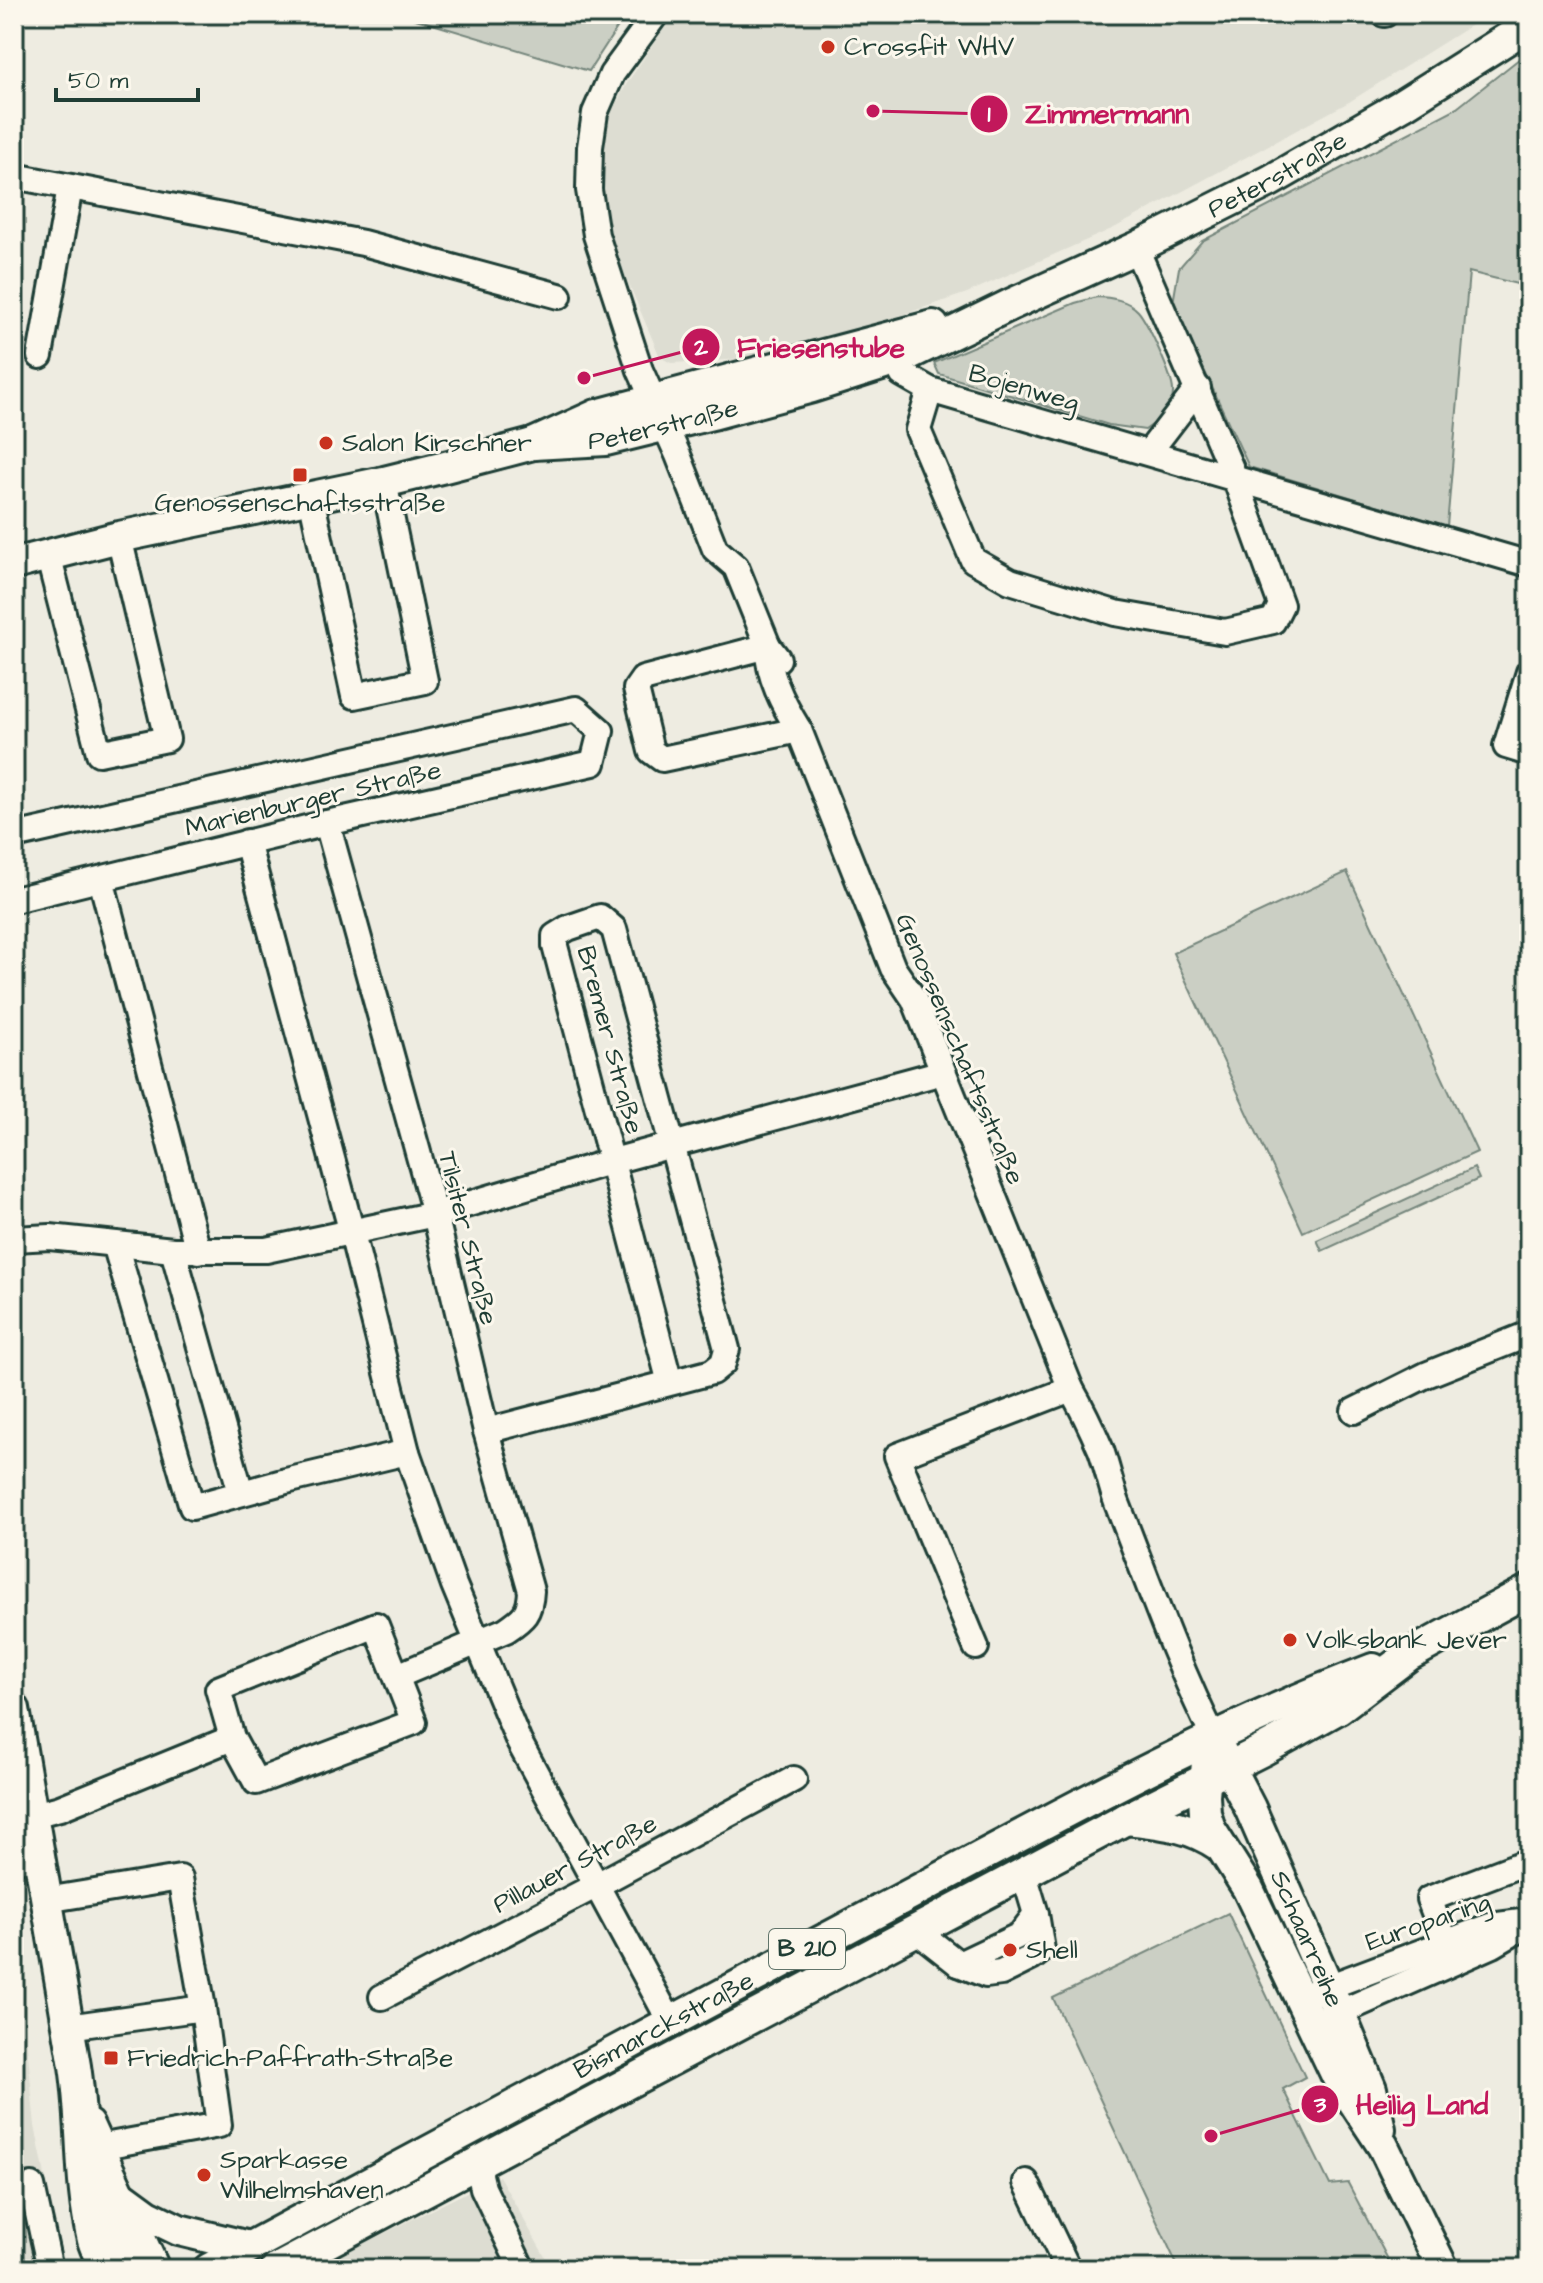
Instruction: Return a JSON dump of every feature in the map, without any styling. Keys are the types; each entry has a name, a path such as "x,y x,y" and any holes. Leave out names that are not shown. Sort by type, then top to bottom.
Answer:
{"main road":[{"name":"Peterstraße","path":"14,561 384,482 533,444 597,415 659,413 812,387 897,360 1136,248 1270,181 1468,65 1529,25"},
{"name":"Peterstraße","path":"659,413 893,338 1012,304"},
{"name":"B 210","path":"1214,1738 1327,1686 1409,1655 1529,1590"},
{"name":"B 210","path":"1217,1772 1339,1708 1409,1655"},
{"path":"14,1709 33,1815 27,1858 46,1900 90,2148 129,2269"},
{"path":"1214,1738 1217,1772 1205,1813 1220,1846"},
{"name":"Bismarckstraße","path":"209,2269 670,2021 1214,1738"},
{"name":"Bismarckstraße","path":"277,2269 1217,1772"},
{"name":"Schaarreihe","path":"1217,1772 1250,1808 1320,2005"},
{"path":"1126,1819 1178,1827 1203,1835 1220,1846"},
{"name":"Schaarreihe","path":"1220,1846 1371,2089 1383,2146 1443,2269"},
{"path":"90,2148 120,2195 154,2269"},
{"path":"90,2148 94,2260"},
{"path":"120,2195 148,2215 179,2230 249,2247"}],"street":[{"name":"Genossenschaftsstraße","path":"656,14 612,74 595,113 589,190 596,235 640,370 715,549 736,567 768,646 783,665 800,707 799,730 893,968 914,999 1071,1389 1073,1417 1091,1461 1108,1478 1181,1666 1214,1738"},
{"path":"14,176 363,243 559,296"},
{"path":"40,356 70,187"},
{"path":"930,390 918,430 973,560 1010,581 1115,613 1225,632 1273,621 1281,605 1235,478 1136,248"},
{"name":"Bojenweg","path":"897,360 902,374 930,390 1529,564"},
{"path":"1149,452 1198,388"},
{"path":"311,497 354,696 369,693 425,681 384,482"},
{"path":"48,554 99,753 167,739 119,537"},
{"path":"768,646 643,679 636,689 651,751 662,759 799,730"},
{"path":"1529,672 1506,746 1529,753"},
{"name":"Marienburger Straße","path":"14,836 576,709 601,731 593,763 327,823 14,900"},
{"path":"601,731 643,723"},
{"name":"Tilsiter Straße","path":"327,823 435,1214 486,1431 531,1591 530,1606 522,1620 506,1630 397,1676"},
{"path":"247,842 407,1452 454,1585 519,1742 670,2021"},
{"path":"101,879 198,1251"},
{"name":"Bremer Straße","path":"486,1431 670,1383 712,1372 723,1363 727,1349 614,929 600,917 555,936 555,946 670,1383"},
{"name":"Bremer Straße","path":"14,1239 50,1237 173,1250 266,1250 435,1214 613,1161 943,1072"},
{"path":"115,1244 192,1507 407,1452"},
{"path":"173,1250 241,1493"},
{"path":"1354,1411 1426,1375 1529,1334"},
{"path":"976,1647 897,1456 1071,1389"},
{"path":"376,1625 397,1676 414,1722 256,1782 232,1738 218,1689 376,1625"},
{"path":"33,1815 60,1808 232,1738"},
{"name":"Pillauer Straße","path":"382,1997 794,1779"},
{"path":"1446,1943 1429,1899 1529,1861"},
{"path":"917,1931 959,1964 986,1975 1001,1973 1033,1957 1042,1950 1036,1914 1024,1874"},
{"path":"46,1900 180,1878 203,2008 219,2125 90,2148"},
{"name":"Europaring","path":"1320,2005 1493,1945 1529,1923"},
{"name":"Europaring","path":"1320,2005 1446,1943 1490,1926 1529,1923"},
{"path":"68,2027 203,2008"},
{"path":"481,2161 483,2188 522,2269"},
{"path":"1026,2182 1068,2269"},
{"path":"32,2186 50,2269"}],"shaded area":[{"path":"399,14 623,14 624,17 589,71"},
{"path":"677,14 1489,14 1349,102 1114,228 967,293 810,346 728,360 671,363 660,357 613,247 600,178 610,116 627,83"},
{"path":"1529,51 1529,287 1469,272 1447,526 1249,467 1173,303 1179,268 1202,241 1457,108"},
{"path":"1097,297 1119,300 1138,311 1169,374 1173,391 1171,403 1160,418 1145,430 1109,425 939,374 934,363 1075,303"},
{"path":"1347,872 1477,1152 1303,1232 1173,953"},
{"path":"1474,1168 1479,1179 1322,1251 1317,1240"},
{"path":"977,1874 980,1879 921,1916 916,1905"},
{"path":"1228,1913 1305,2077 1283,2089 1330,2185 1348,2183 1393,2269 1179,2269 1053,1998"},
{"path":"14,1952 22,1993 35,2126 57,2234 58,2269 14,2269"},
{"path":"499,2176 552,2269 313,2269"}],"place":[{"name":"Crossfit WHV","path":"828,47"},
{"name":"Zimmermann","path":"873,111"},
{"name":"Friesenstube","path":"584,378"},
{"name":"Salon Kirschner","path":"326,443"},
{"name":"Genossenschaftsstraße","path":"300,475"},
{"name":"Volksbank Jever","path":"1290,1640"},
{"name":"Shell","path":"1010,1950"},
{"name":"Friedrich-Paffrath-Straße","path":"111,2058"},
{"name":"Heilig Land","path":"1211,2136"},
{"name":"Sparkasse Wilhelmshaven","path":"204,2175"}]}
